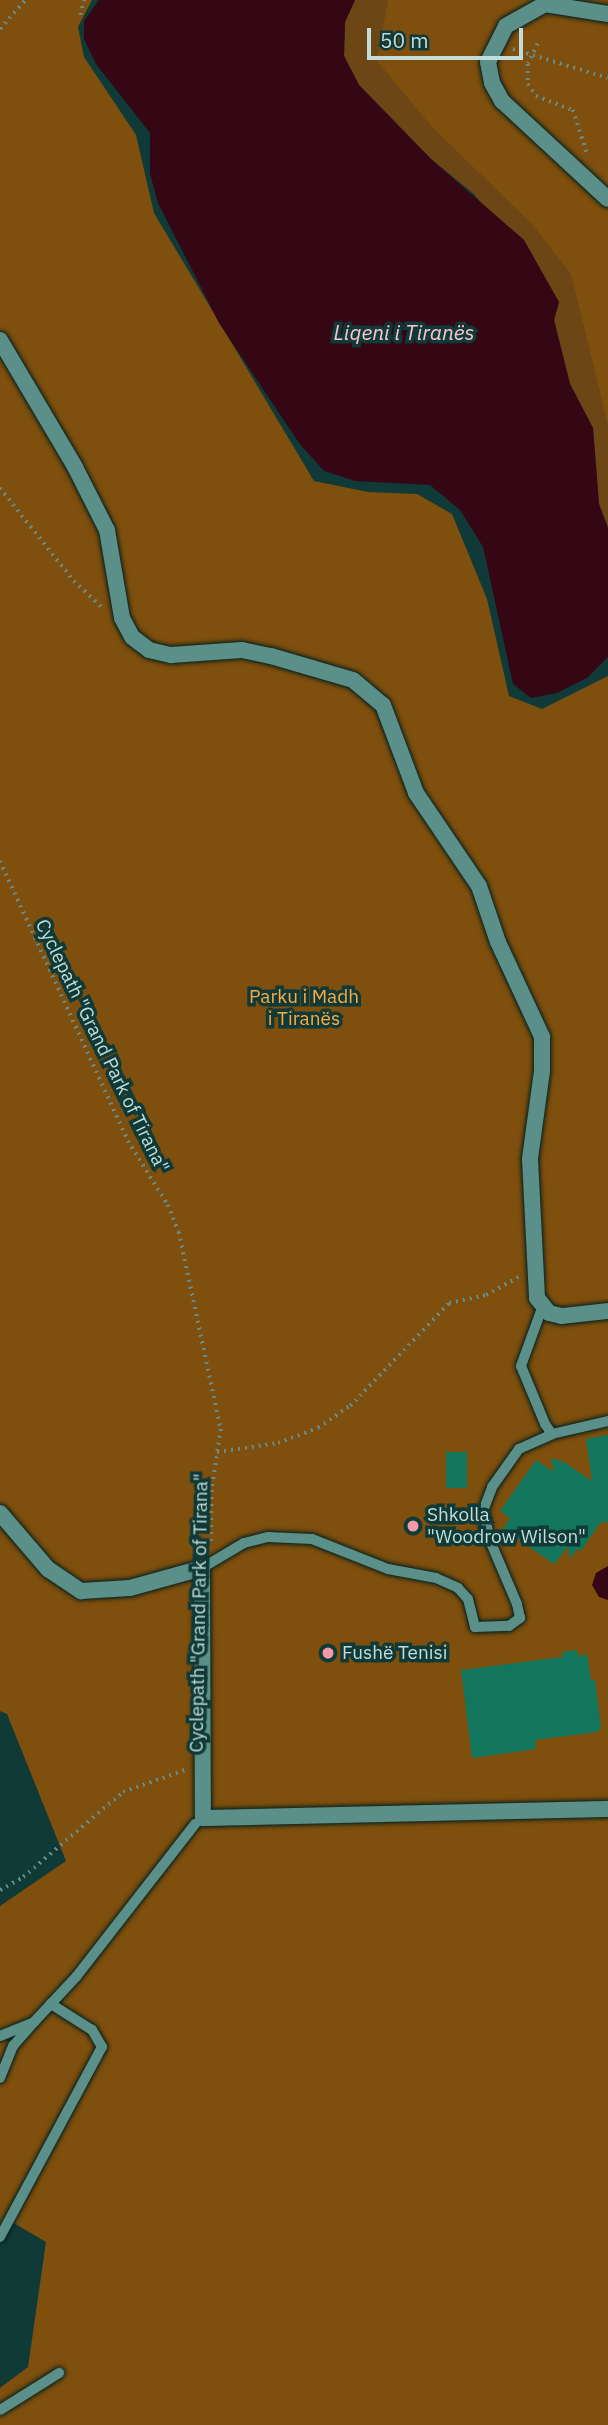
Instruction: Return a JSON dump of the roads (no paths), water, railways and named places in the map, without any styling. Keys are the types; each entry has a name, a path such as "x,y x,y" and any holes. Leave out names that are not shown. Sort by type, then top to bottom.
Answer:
{"street":[{"path":"608,14 545,4 526,12 502,33 488,62 492,83 502,101 608,199"},
{"path":"0,340 38,400 107,530 122,618 132,637 149,650 171,655 242,650 271,656 353,680 383,705 416,793 479,886 498,942 542,1037 542,1071 530,1137 532,1258 542,1308 562,1316 608,1311"},
{"path":"0,1513 48,1569 81,1591 130,1588 207,1565 199,1821 608,1809"}],"lane":[{"path":"542,1308 522,1367 531,1399 552,1434"},
{"path":"207,1565 244,1544 268,1537 312,1539 388,1569 436,1578 457,1588 468,1599 475,1627 509,1626 520,1618 517,1604 491,1543 483,1511 492,1487 519,1449 552,1434 608,1420"},
{"path":"0,2078 13,2046 51,2004 199,1821"},
{"path":"0,2237 102,2047 92,2030 51,2004"},
{"path":"0,2036 34,2022"},
{"path":"0,2410 59,2373"}],"water":[{"name":"Liqeni i Tiranës","path":"99,0 355,0 345,22 344,56 359,85 431,159 524,240 559,302 554,320 570,384 593,428 599,504 608,528 608,657 587,678 557,693 531,698 513,684 483,547 460,510 430,485 355,481 324,471 299,443 219,323 158,203 150,174 150,133 96,64 84,39 84,21"},
{"path":"608,1566 608,1600 599,1597 592,1585 596,1573"}],"place":[{"name":"Shkolla \"Woodrow Wilson\"","path":"413,1526"},
{"name":"Fushë Tenisi","path":"328,1653"}],"park label":[{"name":"Parku i Madh i Tiranës","path":"304,1008"}]}
